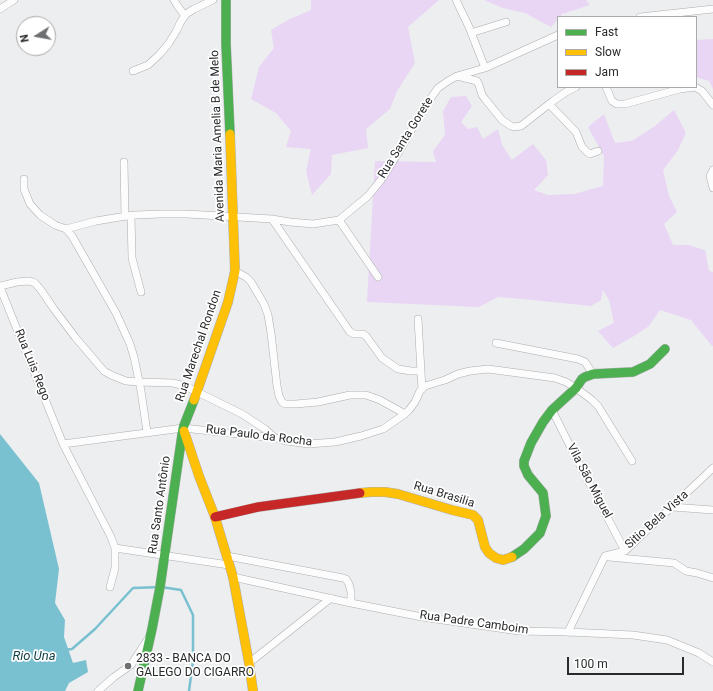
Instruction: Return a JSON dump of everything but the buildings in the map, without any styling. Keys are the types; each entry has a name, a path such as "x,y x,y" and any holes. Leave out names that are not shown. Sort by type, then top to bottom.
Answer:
{"street":[{"path":"0,9 14,0"},
{"path":"174,0 185,16"},
{"path":"133,71 148,65 159,55 169,43 185,16 194,9 213,0"},
{"name":"Avenida Maria Amelia B de Melo","path":"226,0 235,271"},
{"path":"456,0 485,68"},
{"path":"649,16 713,9"},
{"path":"471,33 506,22"},
{"name":"Rua Santa Gorete","path":"339,220 368,196 381,180 400,151 423,109 438,88 457,76 485,68 557,35"},
{"path":"457,76 477,81 485,99 502,120 514,127 521,126 549,104 574,88"},
{"path":"606,88 612,101 617,104 625,104 680,88"},
{"path":"697,88 702,91 713,105"},
{"path":"549,104 576,132 582,147 587,152 590,154 598,152"},
{"path":"124,162 132,258 141,292"},
{"path":"713,170 710,176 713,188"},
{"path":"24,179 24,189 30,204 45,219 66,229 72,236 78,244 116,313 132,351 139,382 147,432"},
{"path":"66,229 96,221 128,216 160,214 187,214 272,219 313,224 339,220 378,277"},
{"path":"272,219 350,332 354,334 363,334 366,336 382,358 398,370 421,371"},
{"path":"235,271 246,277 251,282 268,314 277,386 282,402 296,404 350,395 366,395 380,400 405,414"},
{"name":"Rua Marechal Rondon","path":"183,428 228,302 235,271"},
{"path":"0,286 28,281 35,283 75,337 104,371 111,375 126,381 173,383 185,386 242,414 265,429 275,438"},
{"name":"Rua Luis Rego","path":"0,286 63,444 111,537 115,548"},
{"path":"418,319 422,389"},
{"path":"496,343 578,359 585,362 593,374"},
{"path":"552,410 576,388 585,377 593,374 633,372 650,364 665,349"},
{"path":"422,389 425,386 458,374 488,369 555,378 576,388 598,406 632,461"},
{"name":"Rua Paulo da Rocha","path":"63,444 183,428 275,438 308,444 335,442 383,429 405,414 412,407 422,389"},
{"name":"Rua Brasilia","path":"215,516 263,507 385,492 398,494 473,515 479,522 482,540 489,553 496,558 503,560 513,557 524,549 540,533 544,524 546,511 545,503 538,486 528,475 524,466 524,461 539,427 552,410"},
{"name":"Vila São Miguel","path":"552,410 626,551"},
{"path":"183,428 199,476 215,516 233,577 253,691"},
{"name":"Rua Santo Antônio","path":"138,691 152,632 160,587 183,428"},
{"name":"Sitio Bela Vista","path":"605,556 626,551 713,468"},
{"path":"672,507 713,510"},
{"path":"110,587 115,568 115,548 165,556 228,560 343,578 346,579 351,590 351,603"},
{"path":"568,632 605,556 674,563 686,571 713,578"},
{"name":"Rua Padre Camboim","path":"233,577 422,617 519,631 633,635 667,640 699,653 713,662"},
{"path":"249,663 330,598"},
{"path":"98,691 131,665 152,632"}],"shaded area":[{"path":"311,0 439,0 408,27 415,63 397,91 390,109 366,129 368,148 332,155 331,174 312,195 306,171 311,149 286,147 291,131 276,113 251,99 259,67 274,48 271,30 290,19 311,10"},
{"path":"484,0 586,0 590,5 557,16 557,20 551,27 525,13 503,8"},
{"path":"713,39 713,89 709,81 697,77 697,40"},
{"path":"466,96 472,106 461,122 468,129 477,127 483,139 498,129 502,145 512,160 533,144 546,160 548,175 534,190 548,195 574,194 603,186 604,156 588,127 604,114 615,143 632,141 655,126 674,110 686,133 678,150 663,170 669,196 677,212 664,224 673,245 688,245 705,250 709,271 713,272 713,346 691,320 660,310 649,326 613,348 598,331 614,323 609,300 603,290 601,300 591,306 498,297 479,307 367,302 375,161 436,162 433,151 445,135 443,111 451,97"}],"water":[{"name":"Rio Una","path":"0,434 39,483 59,569 55,603 65,620 64,637 73,663 86,660 88,672 69,683 65,691 0,691"}],"waterway":[{"path":"65,650 72,649 95,629 133,588 161,587 181,590 193,615 193,661 189,691"}],"traffic: fast":[{"path":"226,0 226,44 230,134"},
{"path":"512,557 524,549 540,533 546,516 543,493 528,475 524,466 524,461 531,443 543,422 552,410 576,388 585,377 593,374 633,372 650,364 665,349"},
{"path":"138,691 160,587 183,428 194,400"}],"traffic: slow":[{"path":"194,400 228,302 235,271 230,134"},
{"path":"184,431 215,517 233,577 253,691"},
{"path":"360,493 385,492 398,494 473,515 478,520 485,547 489,553 496,558 503,560 512,557"}],"traffic: jam":[{"path":"215,517 258,507 360,493"}],"place":[{"name":"2833 - BANCA DO GALEGO DO CIGARRO","path":"128,666"}]}
